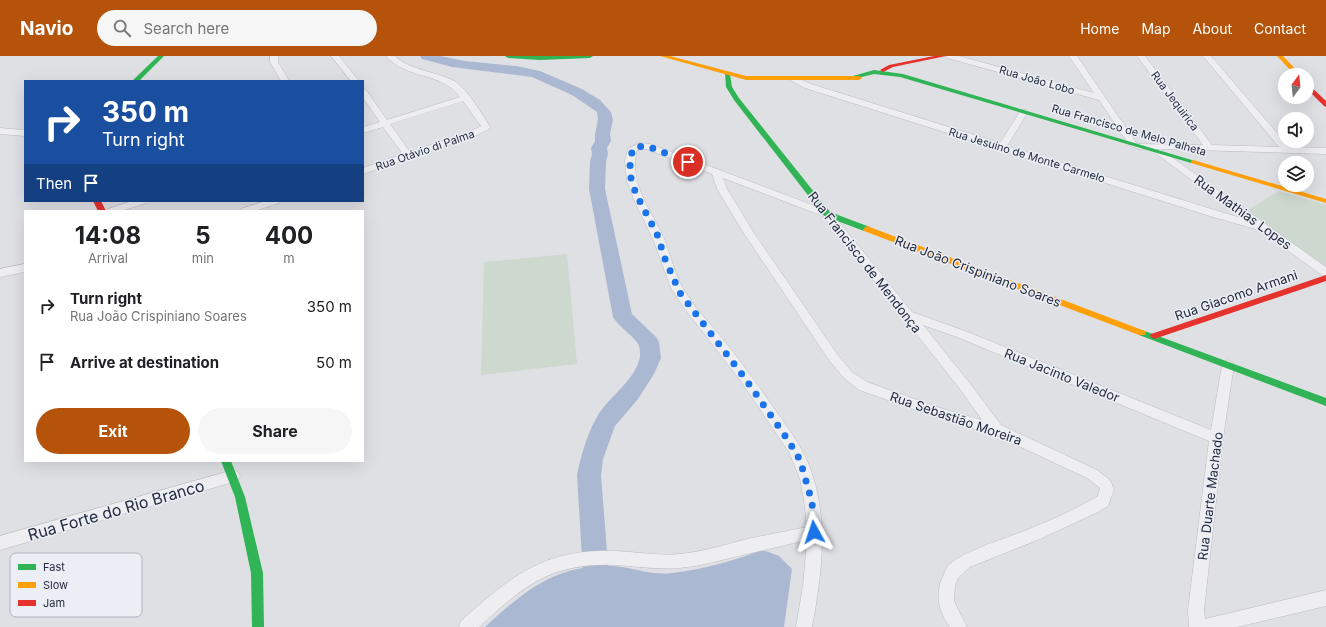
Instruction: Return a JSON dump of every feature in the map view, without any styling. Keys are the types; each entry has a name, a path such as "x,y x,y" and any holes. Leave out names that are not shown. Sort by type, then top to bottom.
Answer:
{"street":[{"path":"136,80 161,56"},
{"path":"274,56 274,62 284,80"},
{"path":"335,56 353,80"},
{"path":"364,130 465,98 459,89 451,83 400,65 390,56"},
{"path":"508,56 540,58 590,56"},
{"name":"Rua Francisco de Melo Palheta","path":"663,56 679,58 727,74 746,78 849,78 883,75 925,83 1326,201"},
{"path":"883,75 885,68 891,66 943,56"},
{"name":"Rua João Lobo","path":"950,56 1102,98"},
{"path":"1073,56 1136,145 1326,151"},
{"name":"Rua Jequirica","path":"1141,56 1209,147"},
{"path":"1208,56 1286,150"},
{"path":"1280,56 1291,68"},
{"name":"Rua Francisco de Mendonça","path":"709,68 724,87 733,95 964,385 996,429"},
{"name":"Rua Francisco de Mendonça","path":"727,74 729,87 733,95"},
{"name":"Rua Jesuino de Monte Carmelo","path":"792,78 808,86 1217,215 1264,228"},
{"path":"1314,92 1326,105"},
{"path":"364,95 408,155"},
{"name":"Rua Otávio di Palma","path":"364,171 472,134 486,127 465,98"},
{"path":"1002,147 1024,112"},
{"path":"0,131 24,133"},
{"name":"Rua João Crispiniano Soares","path":"814,532 812,502 800,460 788,440 744,377 680,293 665,259 657,234 636,194 631,178 630,164 632,152 635,147 647,146 1326,402"},
{"path":"1173,156 1178,150 1186,146"},
{"name":"Rua Mathias Lopes","path":"1160,152 1326,272"},
{"name":"Rua Sebastião Moreira","path":"716,172 722,190 750,235 833,357 848,375 859,383 872,389 942,414 996,429 1092,474 1105,484 1107,489 1106,495 1103,501 1093,508 1035,534 970,559 952,573 947,586 946,601 951,615 959,627"},
{"path":"115,210 139,202"},
{"path":"248,210 272,202"},
{"path":"0,273 24,268"},
{"name":"Rua Giacomo Armani","path":"1154,336 1326,278"},
{"name":"Rua Jacinto Valedor","path":"907,315 961,334 1216,438"},
{"name":"Rua Duarte Machado","path":"1197,627 1196,610 1216,438 1228,365"},
{"path":"226,462 240,497 257,573 258,627"},
{"name":"Rua Forte do Rio Branco","path":"0,543 233,476"},
{"path":"468,627 518,582 541,569 560,562 614,558 652,562 678,561 708,557 814,532 813,568 804,627"},
{"path":"1203,627 1326,598"}],"shaded area":[{"path":"1278,192 1326,205 1326,267 1246,211"},
{"path":"567,254 577,364 481,375 484,262"}],"water":[{"path":"763,550 779,556 792,569 784,627 485,627 513,602 542,582 557,575 574,570 612,566 664,574 684,572 730,561"}],"waterway":[{"path":"427,56 452,63 535,73 577,92 595,103 604,112 606,120 602,137 603,141 599,148 600,154 598,162 597,189 623,317 649,342 651,358 647,368 630,393 605,422 592,459 589,475 597,590 604,627"}],"traffic: fast":[{"path":"136,80 161,56"},
{"path":"508,56 540,58 590,56"},
{"path":"849,78 874,72 901,75 1193,162"},
{"path":"727,74 729,87 736,99 827,214 867,229"},
{"path":"1142,333 1326,402"},
{"path":"226,462 240,497 257,573 258,627"}],"traffic: slow":[{"path":"663,56 746,78 859,78"},
{"path":"1280,56 1291,68"},
{"path":"1193,162 1326,201"},
{"path":"867,229 1142,333"}],"traffic: jam":[{"path":"883,70 891,66 943,56"},
{"path":"1314,92 1326,105"},
{"path":"98,202 102,210"},
{"path":"1154,336 1326,278"}],"route":[{"path":"688,162 647,146 642,145 635,147 632,152 630,164 631,178 636,194 657,234 665,259 680,293 690,309 715,338 744,377 788,440 800,460 812,502 814,532"}]}
